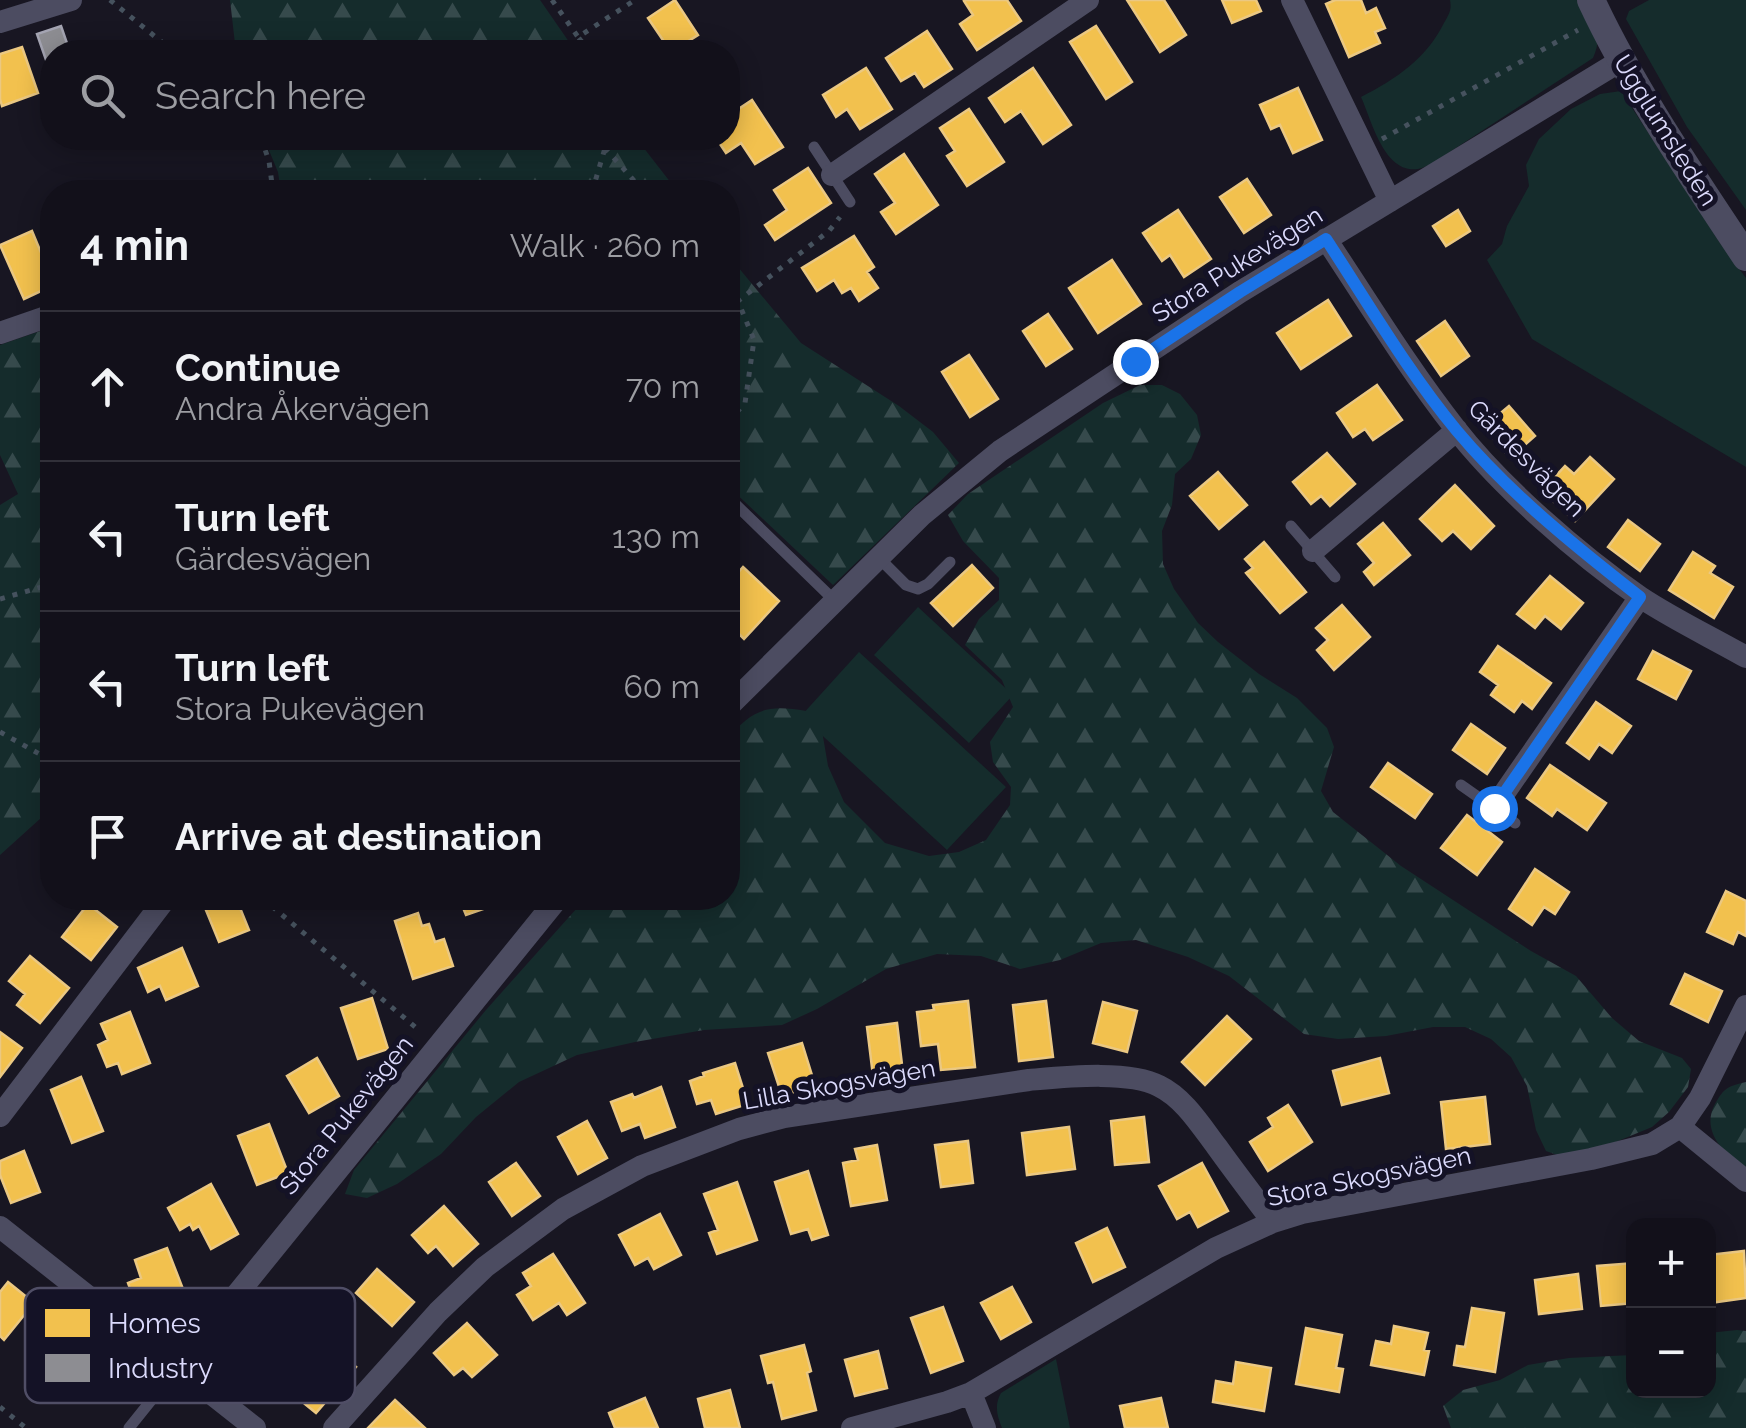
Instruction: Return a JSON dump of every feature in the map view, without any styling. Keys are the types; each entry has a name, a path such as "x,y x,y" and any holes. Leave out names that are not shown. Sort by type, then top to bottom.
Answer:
{"street":[{"path":"0,22 71,0"},
{"path":"832,174 1088,0"},
{"path":"1292,0 1390,201"},
{"name":"Ugglumsleden","path":"1595,9 1670,140 1746,256"},
{"name":"Stora Pukevägen","path":"740,695 922,515 1000,451 1225,302 1622,60"},
{"name":"Gärdesvägen","path":"1326,239 1410,366 1457,430 1497,474 1540,516 1640,597 1746,656"},
{"path":"0,332 40,319"},
{"path":"1313,551 1457,430"},
{"path":"1494,808 1640,597"},
{"path":"0,1116 157,910"},
{"name":"Stora Pukevägen","path":"242,1288 548,910"},
{"path":"1746,1006 1700,1098 1680,1127 1746,1181"},
{"name":"Lilla Skogsvägen","path":"334,1428 459,1290 563,1209 642,1166 739,1129 784,1117 1030,1080 1132,1078 1157,1084 1175,1096 1273,1222"},
{"name":"Stora Skogsvägen","path":"852,1428 971,1393 1216,1248 1273,1222 1302,1213 1635,1150 1680,1127"},
{"path":"0,1227 78,1288"},
{"path":"971,1393 984,1428"},
{"path":"223,1403 254,1428"}],"lane":[{"path":"814,148 850,202"},
{"path":"740,510 835,601"},
{"path":"1291,526 1336,576"},
{"path":"878,557 913,588 928,584 950,562"},
{"path":"1462,785 1514,823"},
{"path":"129,1428 149,1403"}],"path":[{"path":"110,0 159,40"},
{"path":"552,0 580,40"},
{"path":"578,37 634,0"},
{"path":"1364,149 1595,9"},
{"path":"265,150 272,180"},
{"path":"596,180 604,150"},
{"path":"607,150 633,180"},
{"path":"740,299 829,231 850,202"},
{"path":"740,306 754,340 740,407"},
{"path":"0,599 40,587"},
{"path":"0,732 40,754"},
{"path":"276,910 437,1046"},
{"path":"0,1407 26,1428"}],"green space":[{"path":"230,0 540,0 568,40 235,40"},
{"path":"1450,0 1583,0 1596,28 1596,50 1593,58 1433,163 1418,169 1406,168 1396,163 1381,144 1361,97 1419,57 1437,36 1450,9"},
{"path":"1649,0 1746,0 1746,210 1687,127 1626,19 1629,11"},
{"path":"1621,91 1746,278 1746,467 1532,339 1487,260 1502,244 1507,226 1529,186 1526,165 1539,139 1571,109 1600,94"},
{"path":"269,150 645,150 669,180 279,180"},
{"path":"740,269 801,343 899,406 933,432 959,463 833,585 740,497"},
{"path":"40,331 40,819 0,855 0,505 18,494 0,455 0,345"},
{"path":"1140,385 1162,385 1180,394 1197,415 1201,435 1191,459 1175,474 1172,505 1162,531 1163,564 1174,589 1198,623 1259,674 1297,698 1327,728 1334,747 1321,791 1333,812 1401,866 1576,976 1612,1018 1639,1041 1682,1058 1691,1069 1688,1087 1669,1112 1652,1127 1601,1148 1563,1157 1546,1151 1536,1130 1527,1086 1511,1057 1491,1039 1465,1027 1433,1027 1386,1036 1338,1039 1304,1034 1229,976 1136,940 1101,943 1060,960 1020,969 981,956 937,954 886,969 782,1025 704,1030 577,1055 519,1082 476,1117 441,1154 397,1184 367,1198 345,1194 354,1170 486,1010 575,910 740,910 740,726 754,715 781,708 806,711 822,731 828,766 844,802 885,843 929,856 959,852 986,840 1010,805 1011,787 993,762 990,742 1013,707 1002,680 965,645 979,619 999,600 999,578 963,541 948,515 968,494 1103,403"},
{"path":"918,607 1013,695 969,743 874,655"},
{"path":"859,652 1006,787 947,850 801,716"},
{"path":"1746,1082 1746,1170 1717,1142 1711,1114 1721,1094"},
{"path":"1746,1331 1746,1428 1451,1428 1443,1406 1463,1390 1500,1380 1528,1365 1626,1355 1626,1398 1716,1398 1716,1332"},
{"path":"1056,1359 1070,1428 1002,1428 997,1410 1001,1393"}],"building: Homes":[{"path":"675,0 698,35 690,40 663,40 648,18"},
{"path":"966,0 1007,0 1021,21 977,50 960,24 973,15"},
{"path":"1127,0 1164,0 1186,35 1160,52"},
{"path":"1222,0 1256,0 1261,11 1232,23"},
{"path":"1361,0 1366,13 1376,8 1385,28 1375,32 1380,43 1349,57 1326,4"},
{"path":"1096,26 1132,82 1106,99 1070,42"},
{"path":"927,31 952,69 924,87 915,73 901,81 886,58"},
{"path":"22,47 38,93 2,106 0,54"},
{"path":"866,68 892,109 860,129 847,109 836,117 823,95"},
{"path":"1033,68 1071,125 1043,144 1021,111 1005,122 989,98"},
{"path":"1298,88 1322,140 1293,153 1280,125 1271,129 1260,105"},
{"path":"752,100 783,147 755,164 740,144 740,108"},
{"path":"969,109 1004,162 967,186 947,156 955,151 940,128"},
{"path":"904,154 938,205 896,234 881,212 895,203 875,174"},
{"path":"808,168 831,203 775,240 765,225 787,210 774,190"},
{"path":"1247,179 1271,215 1244,233 1220,197"},
{"path":"1178,210 1211,259 1184,277 1170,255 1162,261 1143,233"},
{"path":"1458,210 1470,231 1446,246 1433,226"},
{"path":"32,231 40,250 40,292 24,299 0,245"},
{"path":"854,236 874,267 867,272 878,288 859,301 851,288 842,293 834,280 817,291 802,268"},
{"path":"1112,260 1141,304 1098,333 1069,288"},
{"path":"1328,300 1351,336 1301,369 1277,333"},
{"path":"1048,314 1072,349 1046,366 1023,331"},
{"path":"1445,321 1469,356 1441,376 1417,341"},
{"path":"969,355 998,399 970,417 942,372"},
{"path":"1377,385 1402,420 1373,440 1365,429 1353,437 1337,413"},
{"path":"1509,406 1535,436 1510,458 1484,427"},
{"path":"1327,453 1355,484 1330,506 1321,496 1311,504 1293,482"},
{"path":"1590,457 1614,479 1575,521 1542,491 1565,466 1574,474"},
{"path":"1218,472 1247,505 1219,529 1190,496"},
{"path":"1455,485 1494,526 1471,549 1453,531 1442,541 1420,519"},
{"path":"1628,520 1660,544 1640,571 1608,547"},
{"path":"1383,523 1410,555 1374,585 1364,572 1374,563 1358,544"},
{"path":"1264,542 1306,592 1280,613 1246,573 1253,568 1245,559"},
{"path":"1693,552 1715,566 1710,573 1733,587 1714,618 1669,590"},
{"path":"972,565 993,588 953,626 931,603"},
{"path":"743,567 779,601 744,639 740,635"},
{"path":"1550,576 1583,603 1561,629 1545,616 1535,628 1517,614"},
{"path":"1342,605 1370,637 1334,670 1317,650 1328,640 1316,628"},
{"path":"1498,646 1551,683 1532,709 1522,701 1514,712 1491,695 1498,685 1480,672"},
{"path":"1653,651 1691,671 1676,699 1638,679"},
{"path":"1596,702 1631,726 1612,753 1599,744 1589,759 1567,743"},
{"path":"1471,724 1505,748 1487,774 1453,750"},
{"path":"1388,763 1432,794 1415,818 1371,787"},
{"path":"1550,765 1606,803 1587,830 1557,809 1552,816 1527,798"},
{"path":"1467,815 1502,842 1477,875 1441,848"},
{"path":"1535,869 1569,892 1555,914 1544,907 1532,925 1509,909"},
{"path":"1726,891 1746,901 1746,936 1738,932 1733,944 1707,932"},
{"path":"83,910 96,910 117,927 91,960 62,937"},
{"path":"206,910 241,910 249,930 219,942"},
{"path":"418,913 422,926 429,924 435,942 444,939 453,966 413,979 395,921"},
{"path":"182,948 198,986 166,1000 160,986 148,992 138,968"},
{"path":"30,956 69,988 40,1023 17,1005 25,994 9,981"},
{"path":"1685,974 1722,991 1708,1022 1671,1004"},
{"path":"372,998 388,1049 358,1059 341,1008"},
{"path":"968,1001 975,1067 941,1070 938,1044 921,1046 917,1012 934,1010 933,1005"},
{"path":"1046,1001 1053,1057 1019,1061 1013,1005"},
{"path":"1103,1002 1137,1011 1127,1052 1093,1043"},
{"path":"130,1012 150,1063 122,1074 118,1063 107,1067 98,1045 108,1040 101,1024"},
{"path":"1227,1016 1251,1039 1205,1085 1182,1062"},
{"path":"897,1023 903,1073 873,1076 867,1027"},
{"path":"0,1032 22,1048 0,1077"},
{"path":"802,1043 815,1085 782,1096 768,1053"},
{"path":"317,1058 339,1096 309,1113 287,1076"},
{"path":"1380,1058 1389,1093 1342,1105 1333,1071"},
{"path":"735,1063 748,1104 716,1114 711,1100 697,1104 690,1081"},
{"path":"81,1077 103,1131 72,1143 51,1090"},
{"path":"661,1087 675,1127 645,1138 640,1124 622,1131 611,1102"},
{"path":"1485,1097 1490,1144 1446,1149 1441,1102"},
{"path":"1288,1105 1312,1142 1268,1171 1250,1142 1273,1127 1268,1118"},
{"path":"1144,1117 1149,1162 1115,1165 1111,1121"},
{"path":"587,1121 607,1158 578,1174 558,1137"},
{"path":"269,1124 288,1173 257,1185 238,1136"},
{"path":"1069,1127 1075,1169 1027,1175 1022,1133"},
{"path":"968,1141 973,1183 941,1187 935,1145"},
{"path":"877,1145 887,1200 851,1206 843,1163 858,1160 855,1149"},
{"path":"24,1151 40,1192 11,1203 0,1175 0,1161"},
{"path":"516,1163 540,1196 512,1216 489,1182"},
{"path":"1202,1163 1228,1211 1198,1227 1190,1212 1177,1219 1159,1186"},
{"path":"808,1171 828,1235 812,1240 808,1229 791,1234 775,1182"},
{"path":"737,1182 757,1240 717,1254 709,1233 718,1230 704,1194"},
{"path":"211,1184 238,1234 211,1249 199,1226 193,1230 190,1224 180,1230 168,1208"},
{"path":"444,1206 478,1244 453,1266 436,1246 428,1253 412,1235"},
{"path":"660,1214 681,1255 654,1269 648,1258 635,1265 619,1235"},
{"path":"1107,1228 1125,1267 1093,1282 1076,1243"},
{"path":"167,1248 183,1288 130,1288 128,1283 141,1278 135,1260"},
{"path":"1744,1251 1746,1298 1716,1302 1716,1254"},
{"path":"553,1254 585,1303 567,1315 559,1303 533,1320 517,1295 531,1286 523,1273"},
{"path":"1626,1264 1626,1304 1601,1306 1597,1266"},
{"path":"377,1269 414,1302 392,1326 356,1293"},
{"path":"1578,1274 1582,1309 1539,1314 1535,1280"},
{"path":"8,1282 25,1296 25,1314 4,1340 0,1336 0,1292"},
{"path":"1012,1287 1031,1322 1001,1339 981,1303"},
{"path":"943,1307 963,1361 931,1373 911,1318"},
{"path":"1472,1308 1504,1313 1495,1372 1454,1365 1457,1346 1465,1347"},
{"path":"467,1323 497,1355 472,1377 463,1368 454,1375 434,1353"},
{"path":"1394,1326 1428,1333 1424,1375 1371,1365 1376,1341 1391,1344"},
{"path":"1306,1328 1342,1335 1336,1368 1343,1369 1339,1392 1296,1384"},
{"path":"804,1345 816,1410 782,1419 773,1382 768,1383 761,1356"},
{"path":"878,1351 887,1388 855,1396 845,1360"},
{"path":"1236,1362 1271,1368 1264,1411 1213,1402 1216,1381 1233,1384"},
{"path":"730,1390 740,1428 705,1428 698,1399"},
{"path":"645,1398 658,1428 615,1428 609,1413"},
{"path":"1161,1398 1168,1428 1125,1428 1120,1406"},
{"path":"395,1400 425,1428 368,1428"},
{"path":"306,1403 325,1403 316,1413"}],"building: Industry":[{"path":"61,26 66,40 40,43 37,34"}],"route":[{"path":"1135,361 1326,239 1457,430 1540,516 1640,597 1494,808"}]}
